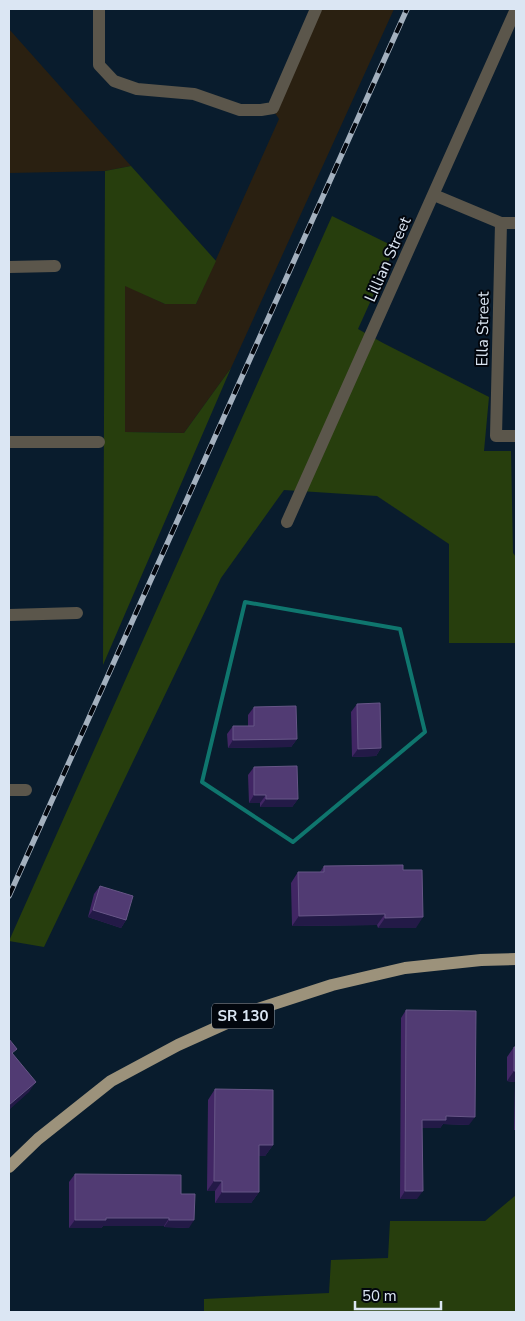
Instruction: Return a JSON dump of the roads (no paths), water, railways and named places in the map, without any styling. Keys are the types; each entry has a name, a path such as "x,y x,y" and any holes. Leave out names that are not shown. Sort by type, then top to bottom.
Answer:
{"main road":[{"name":"SR 130","path":"9,1167 38,1139 111,1081 178,1045 258,1009 332,985 405,968 481,960 516,959"}],"street":[{"path":"98,9 99,65 114,81 137,89 194,94 240,110 262,110 273,108 316,9"},
{"name":"Lillian Street","path":"287,522 516,9"},
{"path":"434,195 501,223 516,224"},
{"name":"Ella Street","path":"501,223 496,436 516,436"},
{"path":"9,267 55,266"},
{"path":"9,442 99,442"},
{"path":"9,615 77,613"},
{"path":"9,790 26,790"}],"railway":[{"path":"9,896 407,9"}]}
